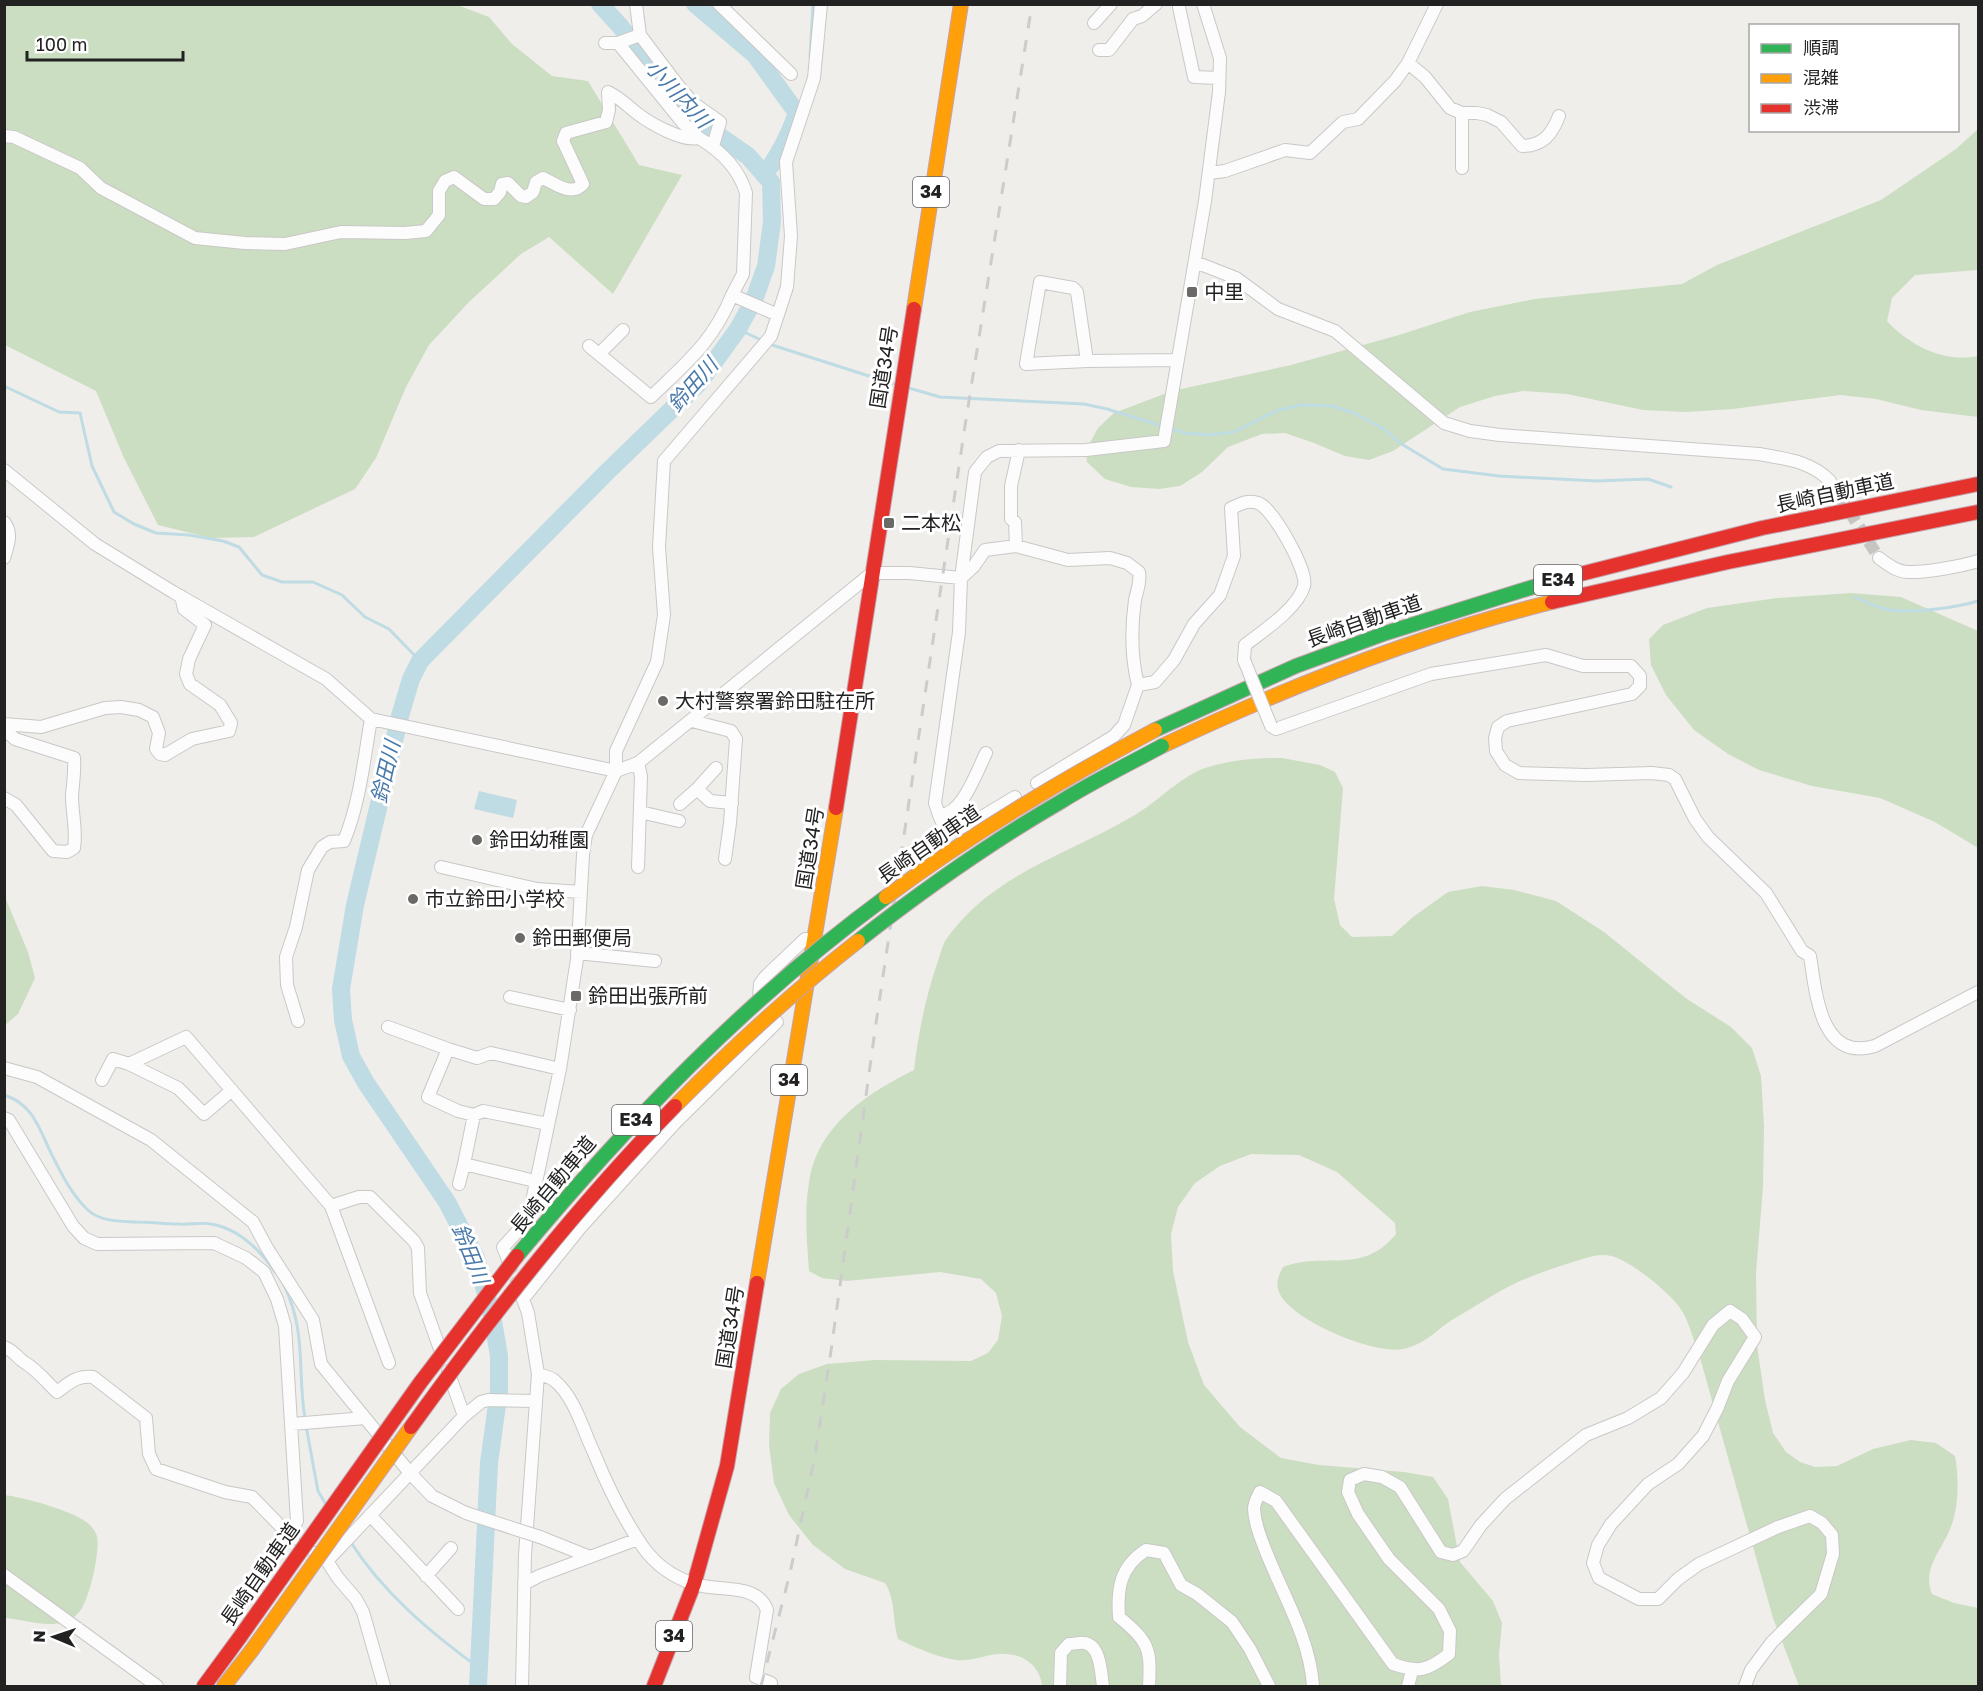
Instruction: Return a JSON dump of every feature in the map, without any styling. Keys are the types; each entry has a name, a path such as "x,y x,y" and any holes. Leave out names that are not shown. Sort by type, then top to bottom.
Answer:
{"highway":[{"name":"国道34号","path":"654,1686 694,1584 727,1466 815,940 961,4"},
{"name":"長崎自動車道","path":"204,1686 440,1356 510,1264 615,1142 695,1060 778,982 878,903 964,841 1041,792 1155,730 1296,666 1386,633 1526,588 1762,528 1978,484"},
{"name":"長崎自動車道","path":"224,1686 446,1378 520,1281 628,1154 708,1071 790,995 879,924 975,856 1051,807 1162,746 1226,715 1303,683 1391,651 1532,607 1767,552 1978,513"}],"street":[{"path":"636,4 639,35 693,103 720,122 713,146"},
{"path":"719,4 791,74"},
{"path":"522,1686 531,1401 538,1374 528,1313 503,1247 528,1221 560,1069 577,953 586,835 616,771 616,751 657,662 664,615 660,547 664,461 770,337 787,287 791,236 786,162 814,78 821,4"},
{"path":"1094,23 1111,4"},
{"path":"1099,51 1109,50 1133,20 1142,16 1156,4"},
{"path":"4,470 95,544 326,679 374,720 616,771 638,763 872,573 909,573 961,578 974,567 985,550 1016,546 1068,560 1110,558 1139,572 1140,581 1135,597 1132,641 1132,663 1137,685 1124,725 1114,736 967,826 952,830 943,824 935,803 959,632 961,578 975,472 987,457 999,451 1086,450 1164,441 1209,172 1219,78 1220,58 1203,4"},
{"path":"1209,172 1225,171 1285,150 1310,153 1343,122 1358,118 1395,81 1408,63 1437,4"},
{"path":"1179,7 1194,77 1219,78"},
{"path":"604,43 618,44 639,35"},
{"path":"618,44 683,123 725,157 743,181 746,193 743,274 734,296 705,345 651,397 594,350 623,330"},
{"path":"1408,63 1425,76 1450,108 1462,113 1478,113 1502,122 1522,146 1534,146 1553,132 1559,116"},
{"path":"4,136 14,137 80,168 101,188 195,238 285,244 341,232 426,231 439,215 439,191 445,181 454,177 484,199 494,199 500,192 502,184 508,183 520,196 526,197 533,192 536,182 543,178 570,191 578,190 583,184 563,141 567,133 606,122 609,110 608,92 622,99 638,114 657,126 691,140 699,138"},
{"path":"1462,113 1462,168"},
{"path":"1195,262 1236,278 1278,309 1335,332 1444,423 1470,431 1500,435 1759,454 1798,460 1821,471 1830,481"},
{"path":"1087,361 1077,292 1073,288 1040,282 1026,364 1177,360"},
{"path":"734,296 776,315"},
{"path":"1016,546 1015,522 1011,519 1011,486 1019,450"},
{"path":"1137,685 1155,682 1174,660 1194,624 1220,595 1234,556 1231,508 1248,502 1259,503 1272,515 1298,563 1305,583 1299,599 1245,645 1244,660 1271,726 1276,729 1431,674 1546,655 1583,666 1631,666 1640,676 1640,686 1632,694 1507,721 1498,728 1495,738 1496,751 1505,765 1519,773 1586,775 1652,773 1669,775 1675,779 1695,819 1708,837 1766,893 1802,951 1810,956 1819,1007 1826,1027 1837,1039 1850,1047 1863,1049 1875,1046 1978,992"},
{"path":"4,522 9,528 9,542 4,558"},
{"path":"1879,558 1889,566 1907,573 1964,566 1978,561"},
{"path":"4,724 41,727 105,708 131,708 153,717 159,733 156,749 160,754 165,755 192,740 229,730 231,723 220,705 190,684 186,674 189,659 205,625 184,609 181,596"},
{"path":"298,1021 287,985 286,957 296,927 308,870 322,847 344,840 350,828 374,720"},
{"path":"692,721 732,731 736,739 732,803 725,859"},
{"path":"4,729 15,739 74,758 75,777 72,796 76,837 74,848 67,852 53,851 16,805 4,798"},
{"path":"939,815 946,815 960,805 986,753"},
{"path":"638,763 641,776 638,867"},
{"path":"680,804 716,768"},
{"path":"697,789 710,801 732,803"},
{"path":"639,812 679,821"},
{"path":"441,867 537,889 581,892"},
{"path":"799,1028 785,1026 765,1015 760,1008 758,993 765,977 805,939 815,940"},
{"path":"577,953 655,961"},
{"path":"510,998 570,1010"},
{"path":"523,1299 580,1228 675,1123 777,1022"},
{"path":"388,1027 477,1058 491,1053 560,1069"},
{"path":"129,1064 186,1037 331,1206 390,1363"},
{"path":"448,1048 428,1097 458,1111 474,1115 483,1111 548,1124"},
{"path":"102,1080 113,1059 129,1064 178,1088 204,1114 232,1090"},
{"path":"4,1068 37,1077 151,1140 253,1222 313,1320 321,1364 410,1473 432,1496 466,1513 540,1537 590,1557"},
{"path":"459,1184 474,1115"},
{"path":"4,1118 9,1120 62,1209 84,1238 97,1244 214,1243 246,1258 264,1272 277,1299 285,1326 295,1424 297,1521 288,1536"},
{"path":"464,1164 536,1180"},
{"path":"331,1206 359,1197 370,1197 414,1241 418,1248 420,1293 464,1416"},
{"path":"1313,1686 1308,1654 1260,1537 1254,1510 1255,1500 1260,1492 1276,1501 1393,1664 1412,1671 1435,1665 1449,1654 1450,1631 1439,1609 1389,1559 1358,1514 1348,1492 1350,1480 1364,1474 1382,1478 1400,1487 1441,1552 1453,1555 1463,1551 1481,1525 1505,1499 1586,1435 1628,1418 1661,1398 1683,1373 1713,1325 1730,1311 1742,1319 1755,1337 1728,1381 1703,1436 1678,1464 1648,1484 1611,1524 1598,1545 1593,1563 1599,1578 1615,1588 1639,1599 1658,1599 1678,1579 1699,1564 1719,1554 1778,1527 1810,1516 1822,1523 1832,1535 1833,1554 1821,1594 1772,1642 1751,1670 1745,1686"},
{"path":"4,1347 14,1351 23,1361 29,1363 57,1392 73,1379 83,1375 93,1377 146,1418 149,1454 156,1469 225,1492 252,1497 288,1536 327,1561 363,1612 384,1686"},
{"path":"538,1374 553,1379 566,1393 602,1472 638,1539 654,1561 694,1584 757,1595 764,1602 767,1610 756,1677 771,1683"},
{"path":"327,1561 464,1416 481,1402 488,1400 531,1401"},
{"path":"295,1424 365,1418"},
{"path":"370,1515 458,1609"},
{"path":"524,1584 538,1576 638,1539"},
{"path":"426,1576 445,1550"},
{"path":"1149,1686 1149,1652 1144,1640 1119,1617 1117,1594 1133,1558 1146,1550 1164,1553 1181,1585 1197,1594 1232,1622 1250,1649 1269,1686"},
{"path":"4,1575 157,1686"},
{"path":"1060,1686 1061,1653 1069,1644 1084,1643 1091,1645 1098,1656 1103,1686"},
{"path":"1408,1686 1412,1671"}],"green space":[{"path":"4,5 457,5 489,17 512,44 552,76 588,81 639,165 682,175 613,294 549,237 521,254 469,302 429,345 406,387 376,458 355,489 254,537 211,538 158,525 124,458 96,391 5,345"},
{"path":"1978,129 1978,270 1915,275 1892,298 1887,321 1906,338 1940,355 1965,358 1978,356 1978,417 1921,410 1876,399 1840,395 1733,409 1685,412 1643,410 1567,394 1523,391 1495,396 1460,407 1393,451 1369,460 1345,456 1285,433 1262,434 1228,447 1202,472 1180,486 1159,489 1131,487 1105,479 1087,462 1086,450 1098,428 1114,413 1172,391 1291,365 1399,335 1470,312 1535,299 1682,284 1717,265 1881,200 1956,149"},
{"path":"1851,593 1901,597 1978,631 1978,848 1935,822 1880,798 1812,786 1759,770 1728,754 1694,730 1666,695 1651,665 1649,639 1663,625 1707,608 1777,598"},
{"path":"1282,758 1320,765 1335,772 1343,788 1334,899 1340,925 1352,937 1392,936 1413,917 1448,892 1482,886 1514,890 1556,901 1604,932 1687,999 1731,1027 1752,1048 1761,1076 1764,1126 1763,1187 1756,1273 1757,1345 1765,1400 1773,1433 1786,1452 1800,1462 1815,1467 1837,1466 1873,1449 1911,1440 1936,1443 1955,1456 1958,1483 1957,1503 1950,1529 1934,1560 1929,1576 1932,1594 1954,1603 1978,1608 1978,1686 1799,1686 1773,1618 1699,1354 1687,1321 1670,1296 1629,1264 1611,1256 1598,1255 1535,1275 1498,1292 1419,1344 1403,1349 1373,1347 1354,1341 1315,1324 1299,1314 1286,1303 1279,1292 1278,1279 1283,1267 1314,1261 1356,1259 1370,1255 1383,1247 1396,1234 1395,1223 1337,1172 1299,1155 1251,1154 1220,1166 1195,1183 1178,1207 1171,1234 1173,1271 1188,1342 1204,1385 1240,1427 1281,1458 1319,1465 1404,1472 1433,1477 1448,1499 1460,1562 1493,1601 1502,1623 1499,1655 1501,1686 1042,1686 1037,1671 1021,1657 998,1654 956,1660 927,1652 898,1639 891,1596 885,1583 845,1569 813,1545 789,1515 774,1483 769,1445 770,1413 781,1389 799,1374 827,1364 875,1360 971,1361 988,1353 998,1340 1002,1316 996,1293 981,1279 940,1272 847,1281 822,1278 809,1271 807,1205 814,1163 822,1145 846,1114 878,1090 914,1070 925,1005 945,941 985,898 1007,882 1133,816 1195,772 1233,761"},
{"path":"5,897 28,952 35,978 18,1014 5,1025"},
{"path":"4,1495 62,1510 83,1520 96,1533 98,1544 91,1584 82,1608 69,1620 50,1624 5,1618"}],"water":[{"path":"479,791 517,800 513,818 474,809"}],"waterway":[{"name":"鈴田川","path":"478,1686 489,1463 499,1390 499,1356 492,1315 476,1258 447,1202 366,1083 351,1056 343,1020 341,989 355,905 400,716 411,679 420,661 606,473 699,383 738,329 754,300 766,266 772,222 771,182 748,156 699,122 683,107 600,4"},
{"name":"鈴田川","path":"695,4 755,55 797,113 791,130 764,175"},
{"path":"810,57 813,4"},
{"path":"738,329 763,341"},
{"path":"769,344 894,384"},
{"path":"4,386 59,412 80,413 92,466 114,512 156,533 189,535 223,541 239,547 262,575 282,582 313,582 342,595 365,617 389,629 420,661"},
{"path":"909,388 940,397 1084,404 1162,426"},
{"path":"1168,428 1185,433 1208,435 1234,432 1276,411 1300,405 1332,406 1354,413 1384,429 1400,443 1443,469 1499,476 1597,481 1648,479 1671,487"},
{"path":"1855,597 1881,608 1900,611 1958,606 1978,601"},
{"path":"4,1095 22,1104 34,1118 67,1184 94,1215 118,1221 207,1223 221,1227 248,1242 275,1272"},
{"path":"284,1285 296,1319 299,1336 305,1419"},
{"path":"306,1426 318,1491 325,1503"},
{"path":"350,1541 392,1595 479,1668"}],"tunnel":[{"path":"1830,481 1879,558"}],"railway":[{"path":"761,1686 790,1573 815,1456 875,1030 965,426 1032,4"}],"traffic: fast":[{"path":"1155,730 1296,666 1386,633 1549,582"},
{"path":"858,941 932,885 1009,833 1086,786 1162,746"},
{"path":"517,1256 601,1159 690,1066 785,978 886,897"}],"traffic: slow":[{"path":"914,309 961,4"},
{"path":"1162,746 1257,703 1353,664 1452,630 1552,602"},
{"path":"886,897 951,851 1017,809 1155,730"},
{"path":"757,1283 836,808"},
{"path":"675,1106 764,1020 858,941"},
{"path":"252,1650 411,1427"},
{"path":"224,1686 252,1650"}],"traffic: jam":[{"path":"836,808 914,309"},
{"path":"1549,582 1762,528 1978,484"},
{"path":"1552,602 1728,562 1978,512"},
{"path":"411,1427 537,1262 604,1182 675,1106"},
{"path":"240,1637 420,1383 517,1256"},
{"path":"654,1686 694,1584 727,1466 757,1283"},
{"path":"204,1686 240,1637"}],"place":[{"name":"中里","path":"1192,292"},
{"name":"二本松","path":"889,523"},
{"name":"大村警察署鈴田駐在所","path":"663,701"},
{"name":"鈴田幼稚園","path":"477,840"},
{"name":"市立鈴田小学校","path":"413,899"},
{"name":"鈴田郵便局","path":"520,938"},
{"name":"鈴田出張所前","path":"576,996"}],"water label":[{"name":"小川内川","path":"678,94"}]}
